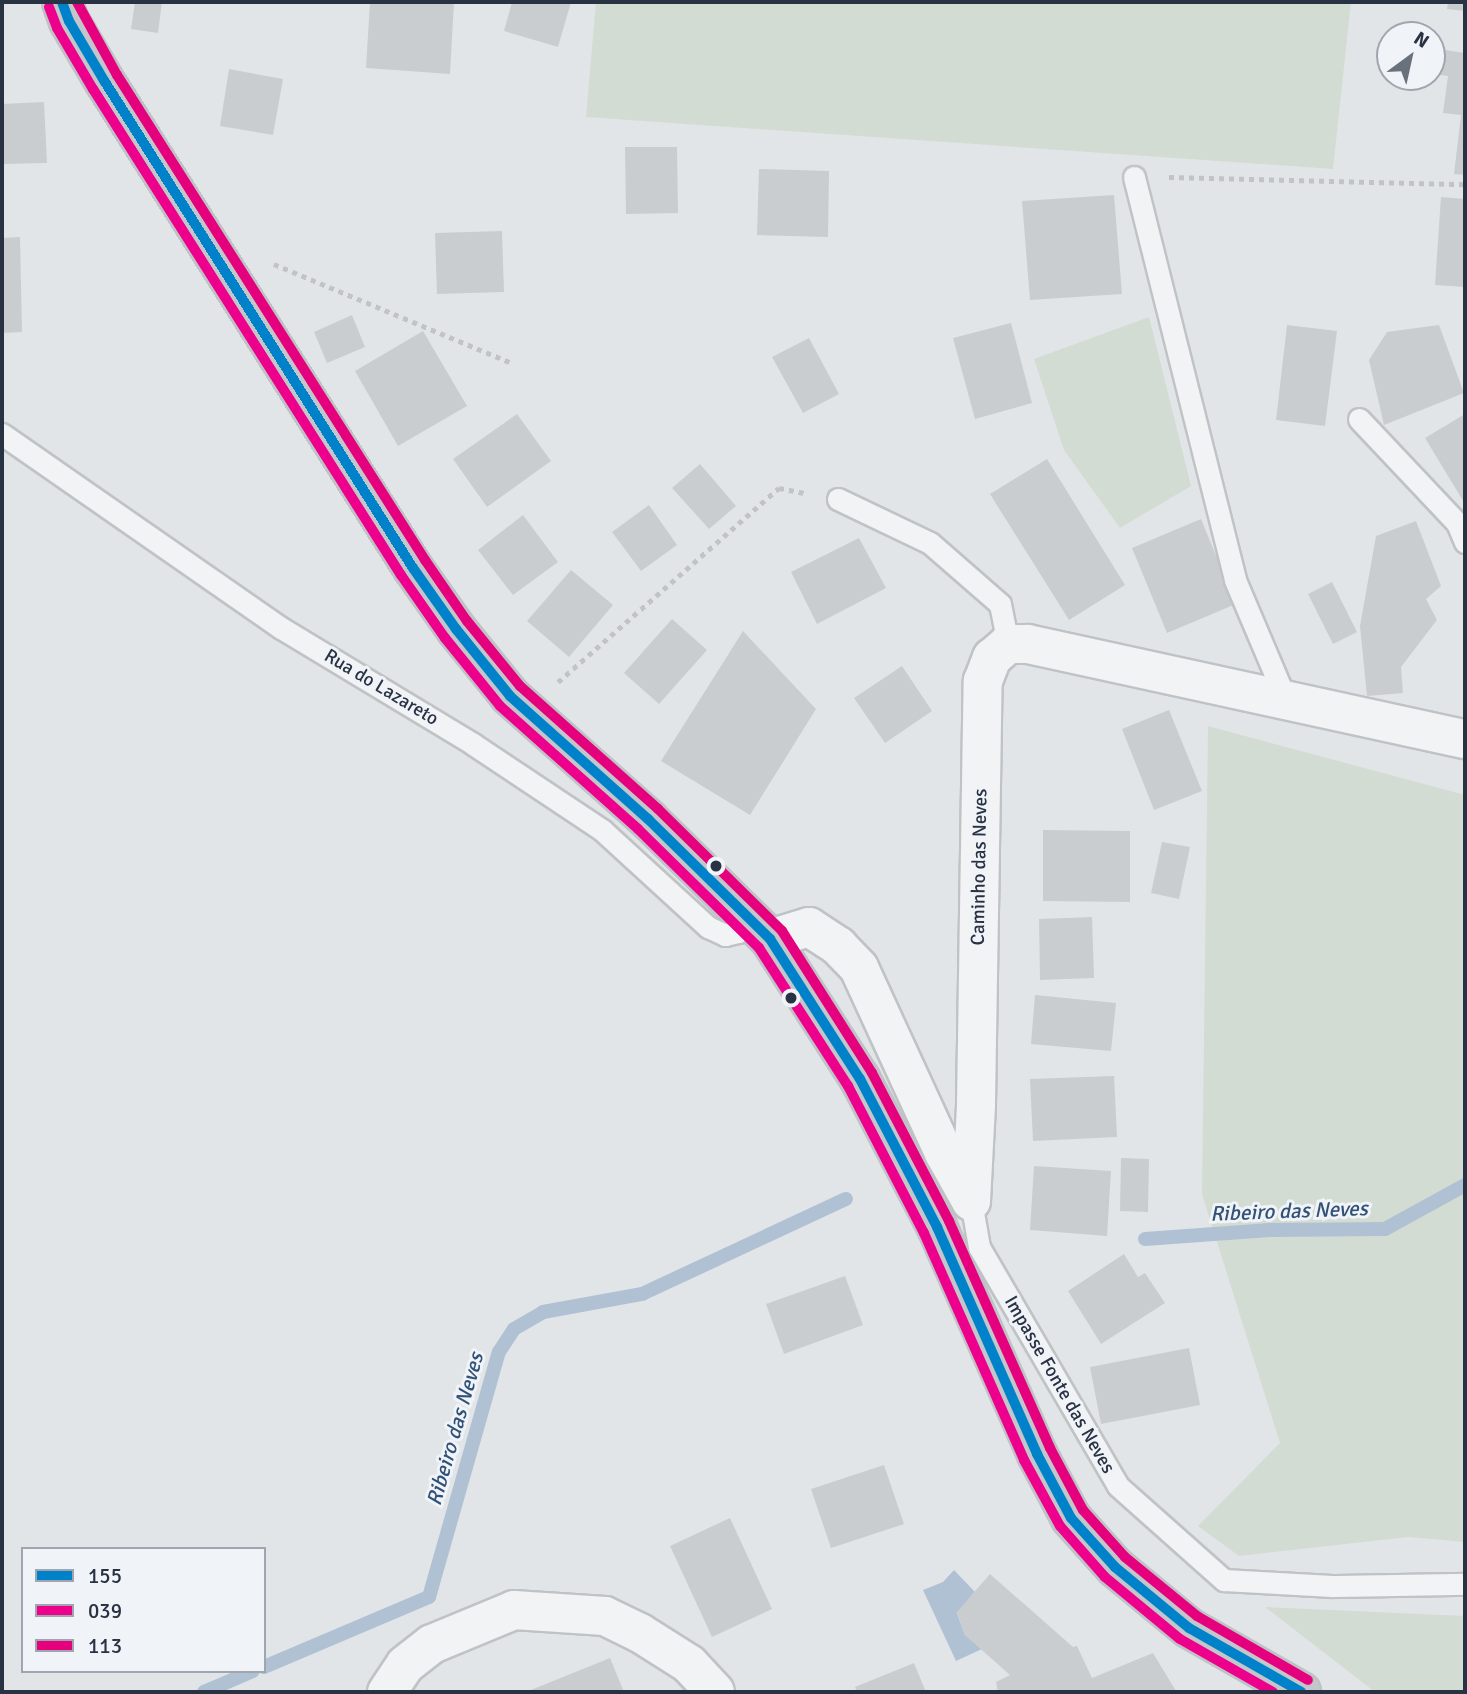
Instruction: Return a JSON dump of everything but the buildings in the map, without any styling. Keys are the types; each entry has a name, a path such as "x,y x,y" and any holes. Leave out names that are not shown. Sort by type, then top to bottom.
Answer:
{"main road":[{"path":"62,2 69,20 105,82 413,568 456,629 510,696 648,819 762,931 860,1079 937,1227 1037,1454 1071,1518 1115,1567 1189,1628 1283,1686"}],"street":[{"path":"1009,644 1028,644 1465,739"},
{"name":"Caminho das Neves","path":"971,1201 976,1090 983,681 992,658 1009,644"},
{"path":"762,931 809,927 838,946 859,968 944,1153 971,1201"},
{"path":"387,1692 405,1665 432,1644 514,1610 605,1616 640,1633 689,1664 715,1692"}],"lane":[{"path":"1134,177 1236,580 1285,698"},
{"path":"1359,419 1457,523 1465,542"},
{"name":"Rua do Lazareto","path":"2,434 281,628 473,744 602,830 708,927 725,935 762,931"},
{"path":"838,499 930,543 1000,604 1009,644"},
{"name":"Impasse Fonte das Neves","path":"971,1201 979,1247 1118,1486 1224,1580 1332,1586 1465,1584"}],"path":[{"path":"1134,177 1465,184"},
{"path":"235,284 274,264 512,363"},
{"path":"526,710 779,488"}],"shaded area":[{"path":"596,2 1351,2 1333,169 586,117"},
{"path":"1149,317 1191,486 1120,528 1064,450 1034,359"},
{"path":"1208,726 1465,795 1465,1542 1408,1537 1239,1556 1198,1526 1280,1443 1202,1194"},
{"path":"1265,1607 1465,1616 1465,1692 1375,1692"}],"water":[{"path":"954,1570 975,1592 957,1613 965,1635 982,1649 956,1661 923,1590 943,1582"}],"waterway":[{"name":"Ribeiro das Neves","path":"1145,1239 1270,1230 1385,1229 1465,1185"},
{"name":"Ribeiro das Neves","path":"266,1666 429,1597 499,1352 514,1329 543,1312 642,1294 846,1199"},
{"name":"Ribeiro das Neves","path":"204,1692 248,1673"}],"transit line":[{"name":"155","path":"62,2 69,21 105,82 413,568 456,629 510,696 648,819 770,939 860,1079 937,1227 1037,1454 1071,1518 1115,1567 1189,1628 1301,1692"},
{"name":"113","path":"77,2 117,75 425,560 467,621 520,686 658,809 782,931 872,1073 949,1221 1050,1448 1083,1510 1125,1557 1197,1616 1308,1680"},
{"name":"039","path":"49,7 57,28 93,89 401,575 445,638 500,706 638,829 759,948 848,1086 924,1233 1024,1460 1060,1526 1105,1577 1180,1639 1273,1692"}]}
